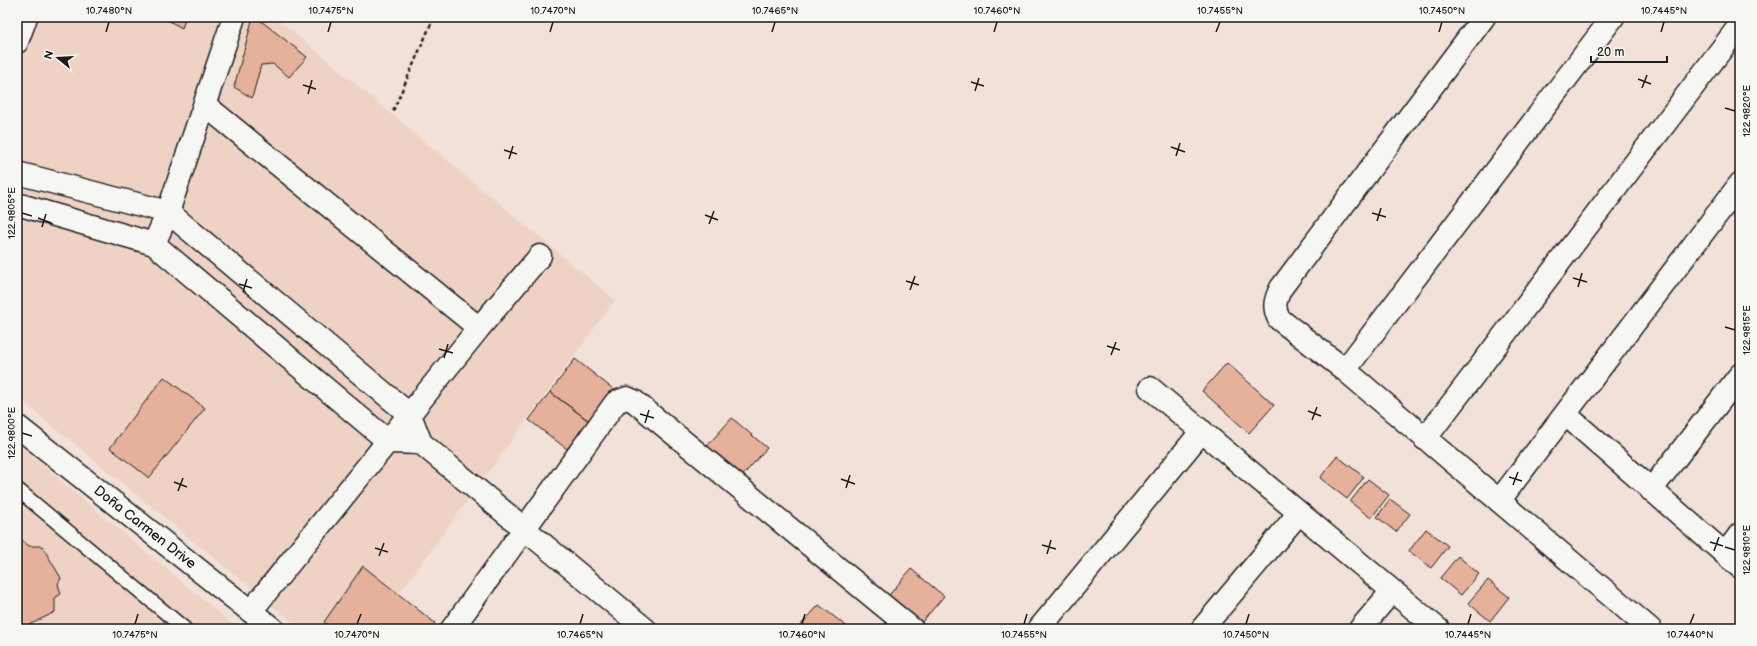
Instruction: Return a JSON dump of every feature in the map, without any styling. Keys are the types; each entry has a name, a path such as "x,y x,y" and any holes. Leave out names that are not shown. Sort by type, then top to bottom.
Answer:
{"street":[{"path":"17,42 26,17"},
{"path":"154,244 168,212 234,17"},
{"path":"1484,17 1281,288 1275,300 1275,309 1279,319 1345,370 1650,629"},
{"path":"1345,370 1613,17"},
{"path":"1425,439 1740,25"},
{"path":"205,105 479,328"},
{"path":"17,173 168,212 410,415 421,443 645,629"},
{"path":"1499,501 1740,184"},
{"path":"17,204 154,244 389,442 421,443"},
{"path":"251,611 389,442 479,328 540,256"},
{"path":"1652,490 1740,375"},
{"path":"1150,388 1438,629"},
{"path":"452,629 616,402 627,398 634,400 912,629"},
{"path":"1565,414 1732,560 1740,534"},
{"name":"Doña Carmen Drive","path":"17,426 273,629"},
{"path":"1039,629 1202,431"},
{"path":"1202,629 1299,512"},
{"path":"1360,629 1392,591"}],"lane":[{"path":"17,489 184,629"}],"path":[{"path":"393,111 434,17"}],"shaded area":[{"path":"17,17 275,17 615,300 373,629 301,629 17,397"},
{"path":"17,444 238,629 17,629"}],"building":[{"path":"162,17 186,17 182,28"},
{"path":"253,17 256,17 307,57 289,77 273,64 261,65 252,98 234,87"},
{"path":"575,359 613,389 589,421 550,392"},
{"path":"1227,363 1274,405 1249,433 1202,391"},
{"path":"164,377 205,408 149,478 110,448"},
{"path":"550,392 589,421 567,449 529,420"},
{"path":"732,418 767,448 737,482 706,447"},
{"path":"1337,456 1364,477 1347,499 1320,478"},
{"path":"1368,479 1389,495 1371,518 1350,502"},
{"path":"1390,499 1410,514 1396,532 1377,517"},
{"path":"1426,529 1448,546 1431,568 1409,551"},
{"path":"22,540 29,546 42,546 61,578 58,584 61,594 55,598 55,612 21,629 17,629 17,541"},
{"path":"1458,556 1479,574 1461,595 1440,578"},
{"path":"363,566 435,623 430,629 333,629 324,622"},
{"path":"911,569 944,596 917,628 885,600"},
{"path":"1488,580 1509,597 1490,621 1468,603"},
{"path":"819,605 850,629 797,629"}]}
